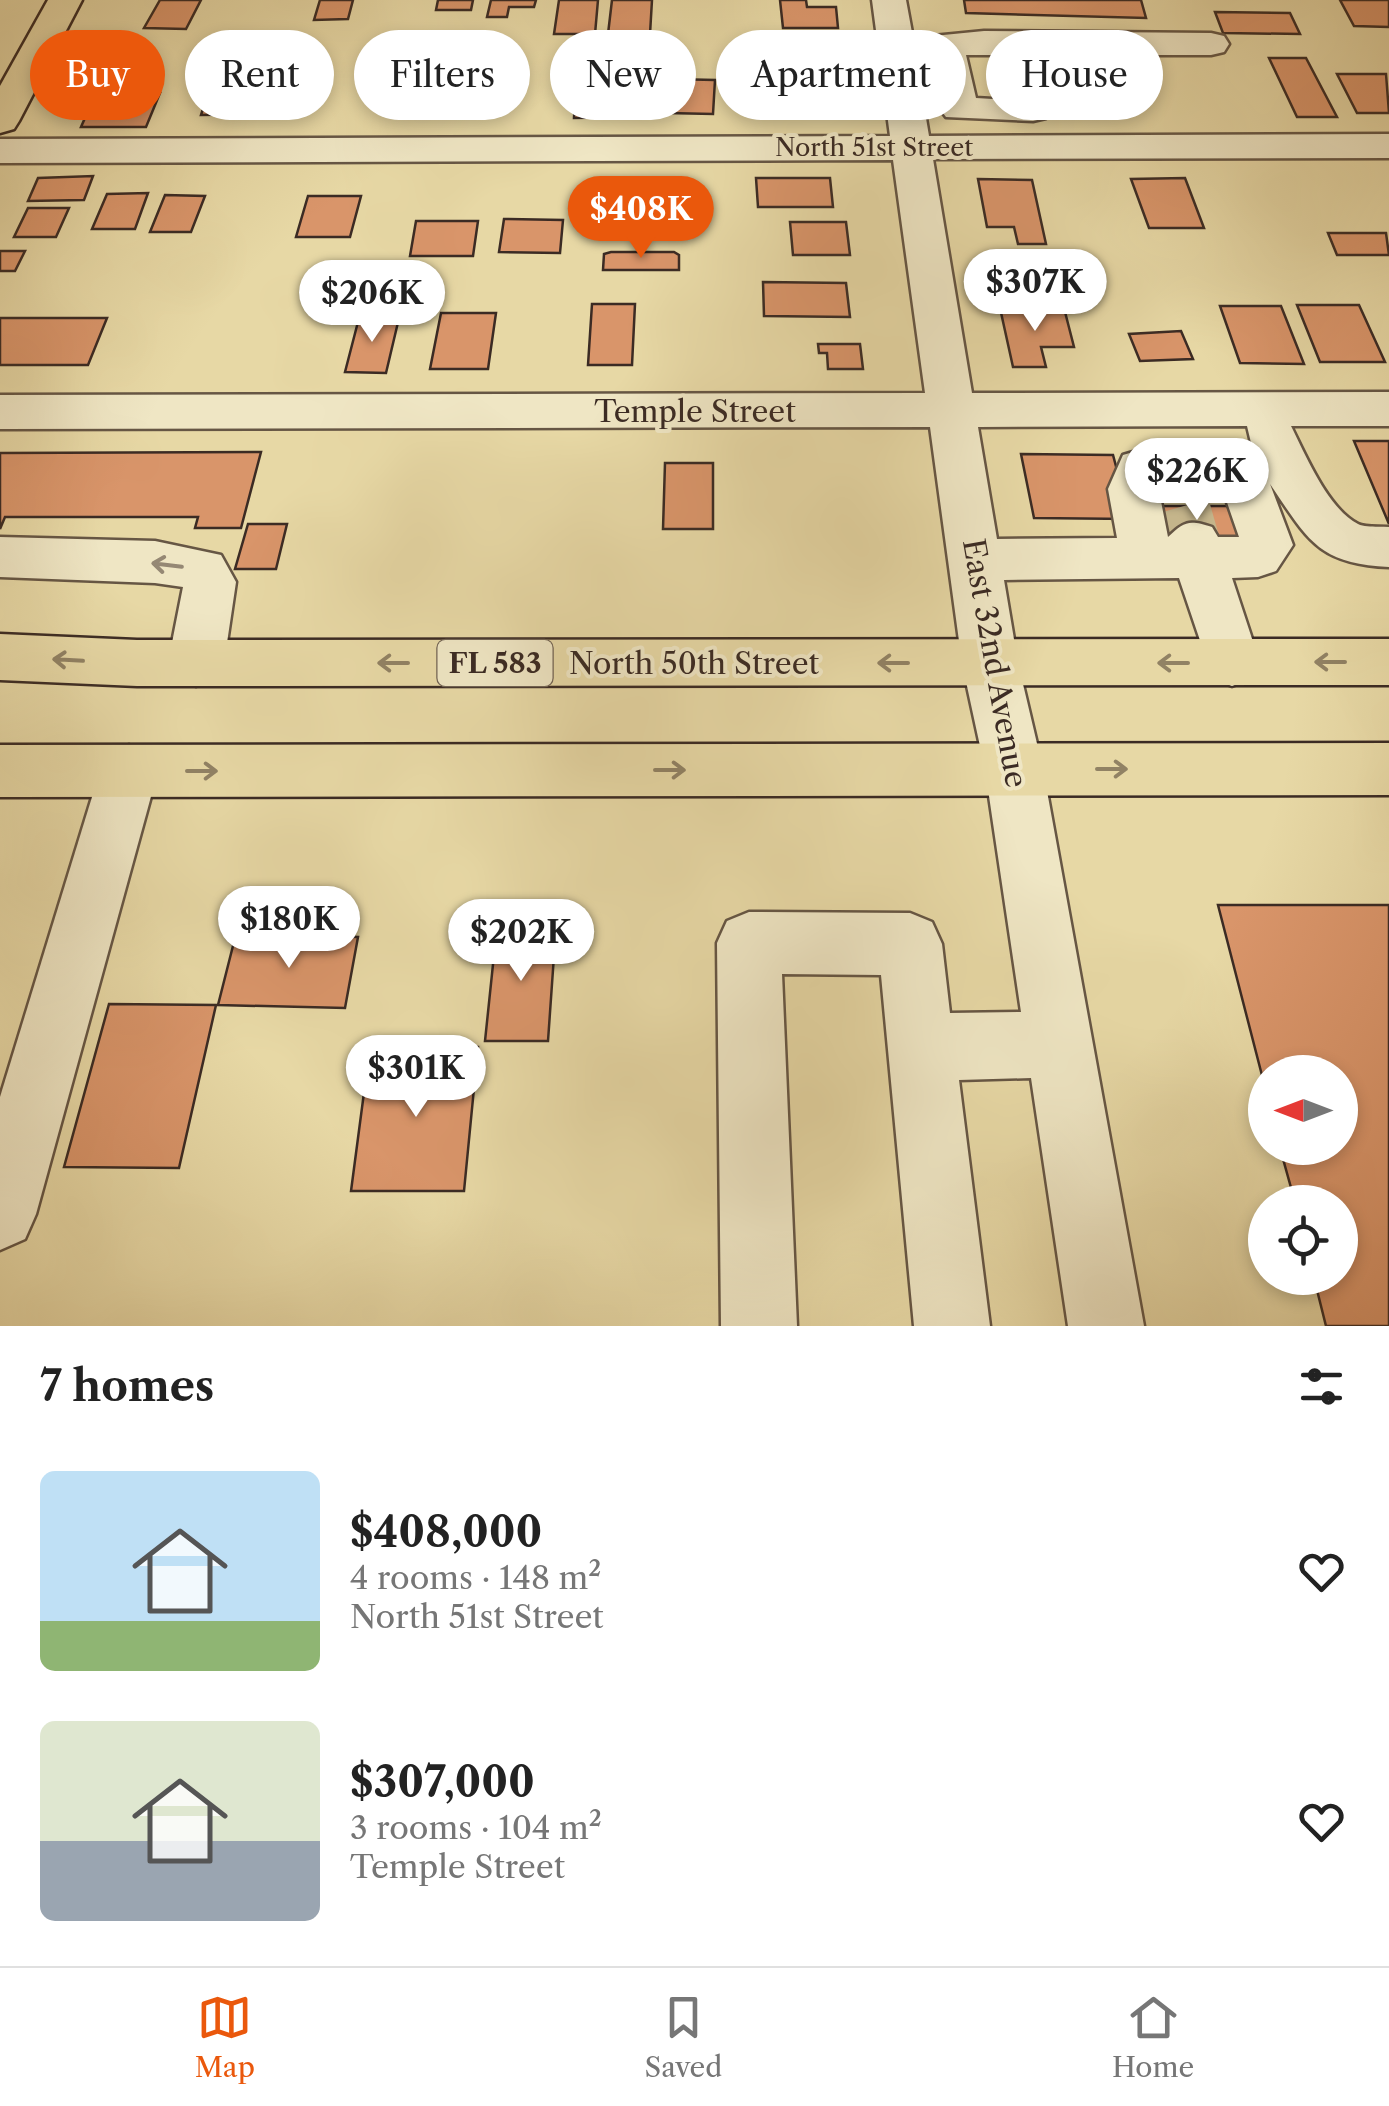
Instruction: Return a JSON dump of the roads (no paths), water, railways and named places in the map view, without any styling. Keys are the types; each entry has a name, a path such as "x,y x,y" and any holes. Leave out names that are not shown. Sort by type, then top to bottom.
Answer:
{"main road":[{"path":"0,121 65,0"},
{"name":"North 50th Street","path":"0,657 196,663 1389,662"},
{"path":"0,771 1389,769"}],"street":[{"name":"East 32nd Avenue","path":"889,0 894,30"},
{"path":"966,44 1211,44"},
{"name":"East 32nd Avenue","path":"908,120 990,664 1014,770 1106,1326"},
{"path":"909,128 930,120"},
{"name":"North 51st Street","path":"0,151 909,128 1389,146"},
{"path":"1180,526 1258,557 1267,545 1260,466 1261,409"},
{"name":"Temple Street","path":"0,412 1389,409"},
{"path":"1156,410 1180,526 1232,663"},
{"path":"974,560 1180,526 1260,466"},
{"path":"1260,466 1343,540 1362,546 1389,547"},
{"path":"0,557 155,562 203,570 210,582 196,663"},
{"path":"0,1214 129,771"},
{"path":"759,1326 749,943 910,944 952,1326"},
{"path":"922,1047 1059,1044"}],"tunnel":[{"path":"1184,506 1194,541"}]}
